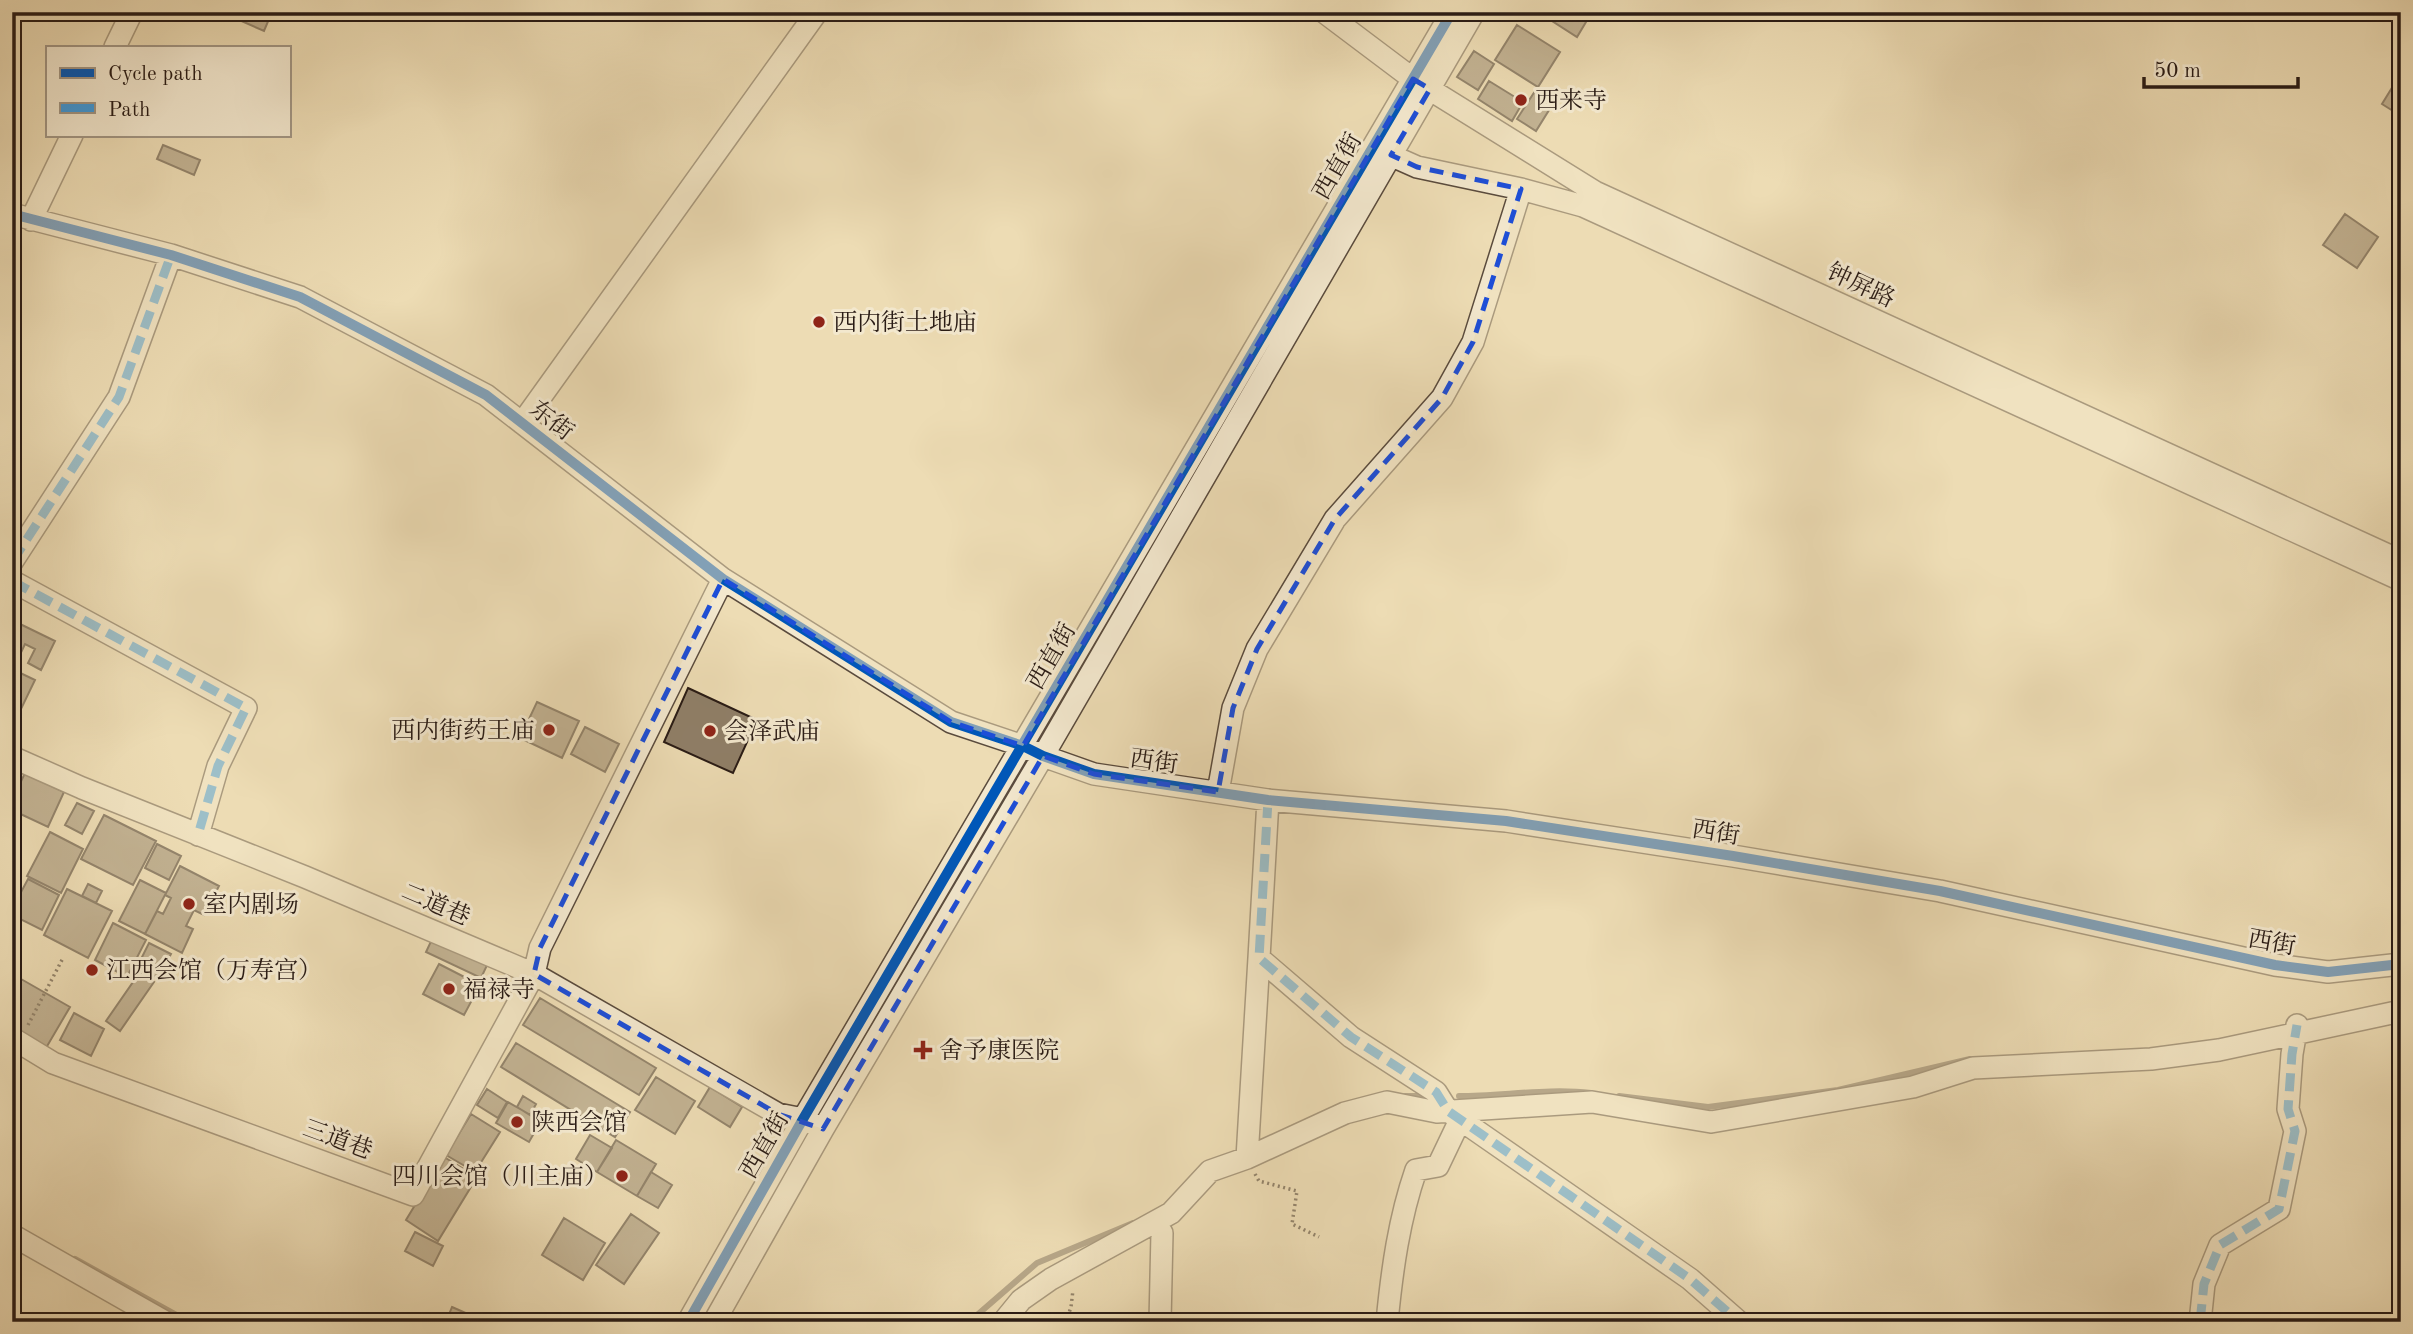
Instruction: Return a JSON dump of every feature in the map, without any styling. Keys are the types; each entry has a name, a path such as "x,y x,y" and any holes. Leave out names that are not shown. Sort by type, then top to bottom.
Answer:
{"street":[{"path":"115,46 132,12"},
{"path":"522,423 817,12"},
{"name":"钟屏路","path":"1324,12 1421,84 1595,192 2401,561"},
{"name":"西直街","path":"1421,84 1452,12"},
{"name":"西直街","path":"688,1322 803,1119 1023,746 1421,84 1474,12"},
{"path":"21,217 71,136"},
{"name":"钟屏路","path":"1382,151 1417,167 1521,189 1583,206 2401,580"},
{"name":"西直街","path":"714,1322 823,1129 1043,756 1382,151"},
{"path":"1218,792 1233,708 1257,649 1335,519 1442,398 1473,342 1521,189"},
{"name":"东街","path":"21,217 171,255 300,297 486,395 723,579 951,722 1023,746"},
{"path":"12,562 119,397 171,255"},
{"path":"534,974 540,948 723,579"},
{"path":"12,581 246,708 218,766 198,835"},
{"name":"西街","path":"1023,746 1094,774 1268,800 1506,821 1733,856 1940,891 2288,967 2328,972 2401,964"},
{"name":"二道巷","path":"12,757 534,974 778,1114 803,1119 823,1129"},
{"path":"1247,1158 1268,800"},
{"path":"1259,958 1351,1037 1436,1092 1454,1115 1690,1279 1739,1322"},
{"name":"三道巷","path":"16,1040 53,1063 413,1195 534,974"},
{"path":"1003,1322 1021,1300 1171,1213 1210,1171 1247,1158 1345,1113 1387,1102 1454,1115 1592,1102 1712,1122 1913,1087 1973,1068 2151,1059 2219,1051 2296,1029 2401,1012"},
{"path":"2200,1322 2204,1284 2220,1245 2279,1209 2295,1131 2288,1109 2296,1029"},
{"path":"1387,1322 1389,1284 1410,1188 1416,1170 1438,1166 1454,1115"},
{"path":"1155,1223 1162,1233 1160,1322"},
{"path":"12,1235 165,1322"}],"path":[{"path":"16,1040 64,958"},
{"path":"1247,1158 1259,1181 1297,1191 1292,1224 1320,1237"},
{"path":"1066,1322 1071,1307 1075,1267"}],"highlighted area":[{"path":"1413,79 1430,89 1391,155 1417,167 1521,189 1473,342 1442,398 1335,519 1257,649 1233,708 1218,792 1094,774 1043,756 823,1129 778,1114 534,974 540,948 723,579 951,722 1023,746"}],"building":[{"path":"221,12 272,12 264,31"},
{"path":"1538,12 1592,12 1577,37"},
{"path":"1517,25 1560,52 1538,87 1495,60"},
{"path":"1474,51 1494,64 1478,90 1457,77"},
{"path":"2401,73 2401,116 2382,104"},
{"path":"1489,81 1523,102 1512,121 1478,99"},
{"path":"1535,91 1554,102 1536,131 1517,119"},
{"path":"163,145 200,160 194,175 157,159"},
{"path":"2345,214 2378,237 2357,268 2323,245"},
{"path":"18,623 55,641 41,670 28,663 35,649 25,644 18,659 12,656 12,636"},
{"path":"12,669 35,680 21,709 12,705"},
{"name":"会泽武庙","path":"688,688 757,720 733,773 664,742"},
{"name":"西内街药王庙","path":"537,702 579,721 562,758 520,738"},
{"path":"585,727 619,744 605,772 571,754"},
{"path":"25,773 64,792 48,827 12,810 12,800"},
{"path":"77,803 94,811 82,834 65,825"},
{"path":"104,815 156,841 133,885 81,859"},
{"path":"50,832 83,849 61,893 27,876"},
{"path":"157,844 181,856 169,880 145,868"},
{"name":"室内剧场","path":"180,866 219,886 204,915 194,910 186,926 193,929 182,953 145,934 157,911 163,914 171,898 165,895"},
{"path":"28,879 59,895 42,930 12,915 12,909"},
{"path":"140,880 166,893 145,934 119,921"},
{"path":"88,884 102,891 96,903 82,896"},
{"path":"67,889 112,911 88,958 44,935"},
{"path":"113,923 146,940 127,977 95,960"},
{"path":"434,935 489,961 481,978 426,952"},
{"path":"149,943 171,954 158,978 137,967"},
{"path":"439,964 480,985 464,1015 423,994"},
{"path":"140,972 154,982 120,1031 106,1021"},
{"path":"21,979 70,1007 46,1048 12,1028 12,993"},
{"path":"540,998 656,1068 639,1095 523,1025"},
{"path":"74,1013 104,1029 91,1056 60,1040"},
{"path":"516,1043 630,1112 615,1137 501,1067"},
{"path":"656,1077 695,1101 675,1134 635,1110"},
{"path":"710,1087 742,1107 730,1127 698,1107"},
{"path":"487,1089 507,1102 498,1118 477,1105"},
{"path":"523,1096 536,1104 530,1115 517,1107"},
{"path":"508,1102 541,1121 529,1142 496,1123"},
{"path":"471,1114 500,1132 475,1172 446,1155"},
{"path":"590,1135 612,1148 597,1172 576,1159"},
{"path":"616,1140 656,1164 637,1196 597,1172"},
{"path":"444,1157 477,1177 438,1241 406,1220"},
{"path":"651,1172 672,1185 658,1208 637,1196"},
{"path":"631,1214 659,1233 624,1284 596,1265"},
{"path":"564,1218 605,1243 583,1280 542,1255"},
{"path":"415,1232 443,1246 433,1266 405,1251"},
{"path":"452,1307 486,1322 446,1322"}],"waterway":[{"path":"1619,1096 1708,1107 1838,1090 1970,1059"},
{"path":"1459,1096 1558,1091 1591,1093"},
{"path":"1405,1096 1418,1096"},
{"path":"969,1322 1037,1263 1133,1223"},
{"path":"75,1259 189,1322"}],"marked path":[{"path":"12,562 119,397 171,255"},
{"path":"12,581 246,708 218,766 198,835"},
{"path":"1268,800 1259,958 1351,1037 1436,1092 1448,1111 1690,1279 1739,1322"},
{"path":"2200,1322 2204,1284 2220,1245 2279,1209 2295,1131 2288,1109 2297,1025"}],"cycle path":[{"path":"688,1322 803,1119 1452,12"},
{"path":"12,214 171,255 300,297 486,395 723,579 951,722 1094,774 1268,800 1506,821 1733,856 1940,891 2275,965 2328,972 2401,964"}],"place":[{"name":"西来寺","path":"1521,100"},
{"name":"西内街土地庙","path":"819,322"},
{"name":"西内街药王庙","path":"549,730"},
{"name":"会泽武庙","path":"710,731"},
{"name":"室内剧场","path":"189,904"},
{"name":"江西会馆（万寿宫）","path":"92,970"},
{"name":"福禄寺","path":"449,989"},
{"name":"舍予康医院","path":"923,1050"},
{"name":"陕西会馆","path":"517,1122"},
{"name":"四川会馆（川主庙）","path":"622,1176"}]}
